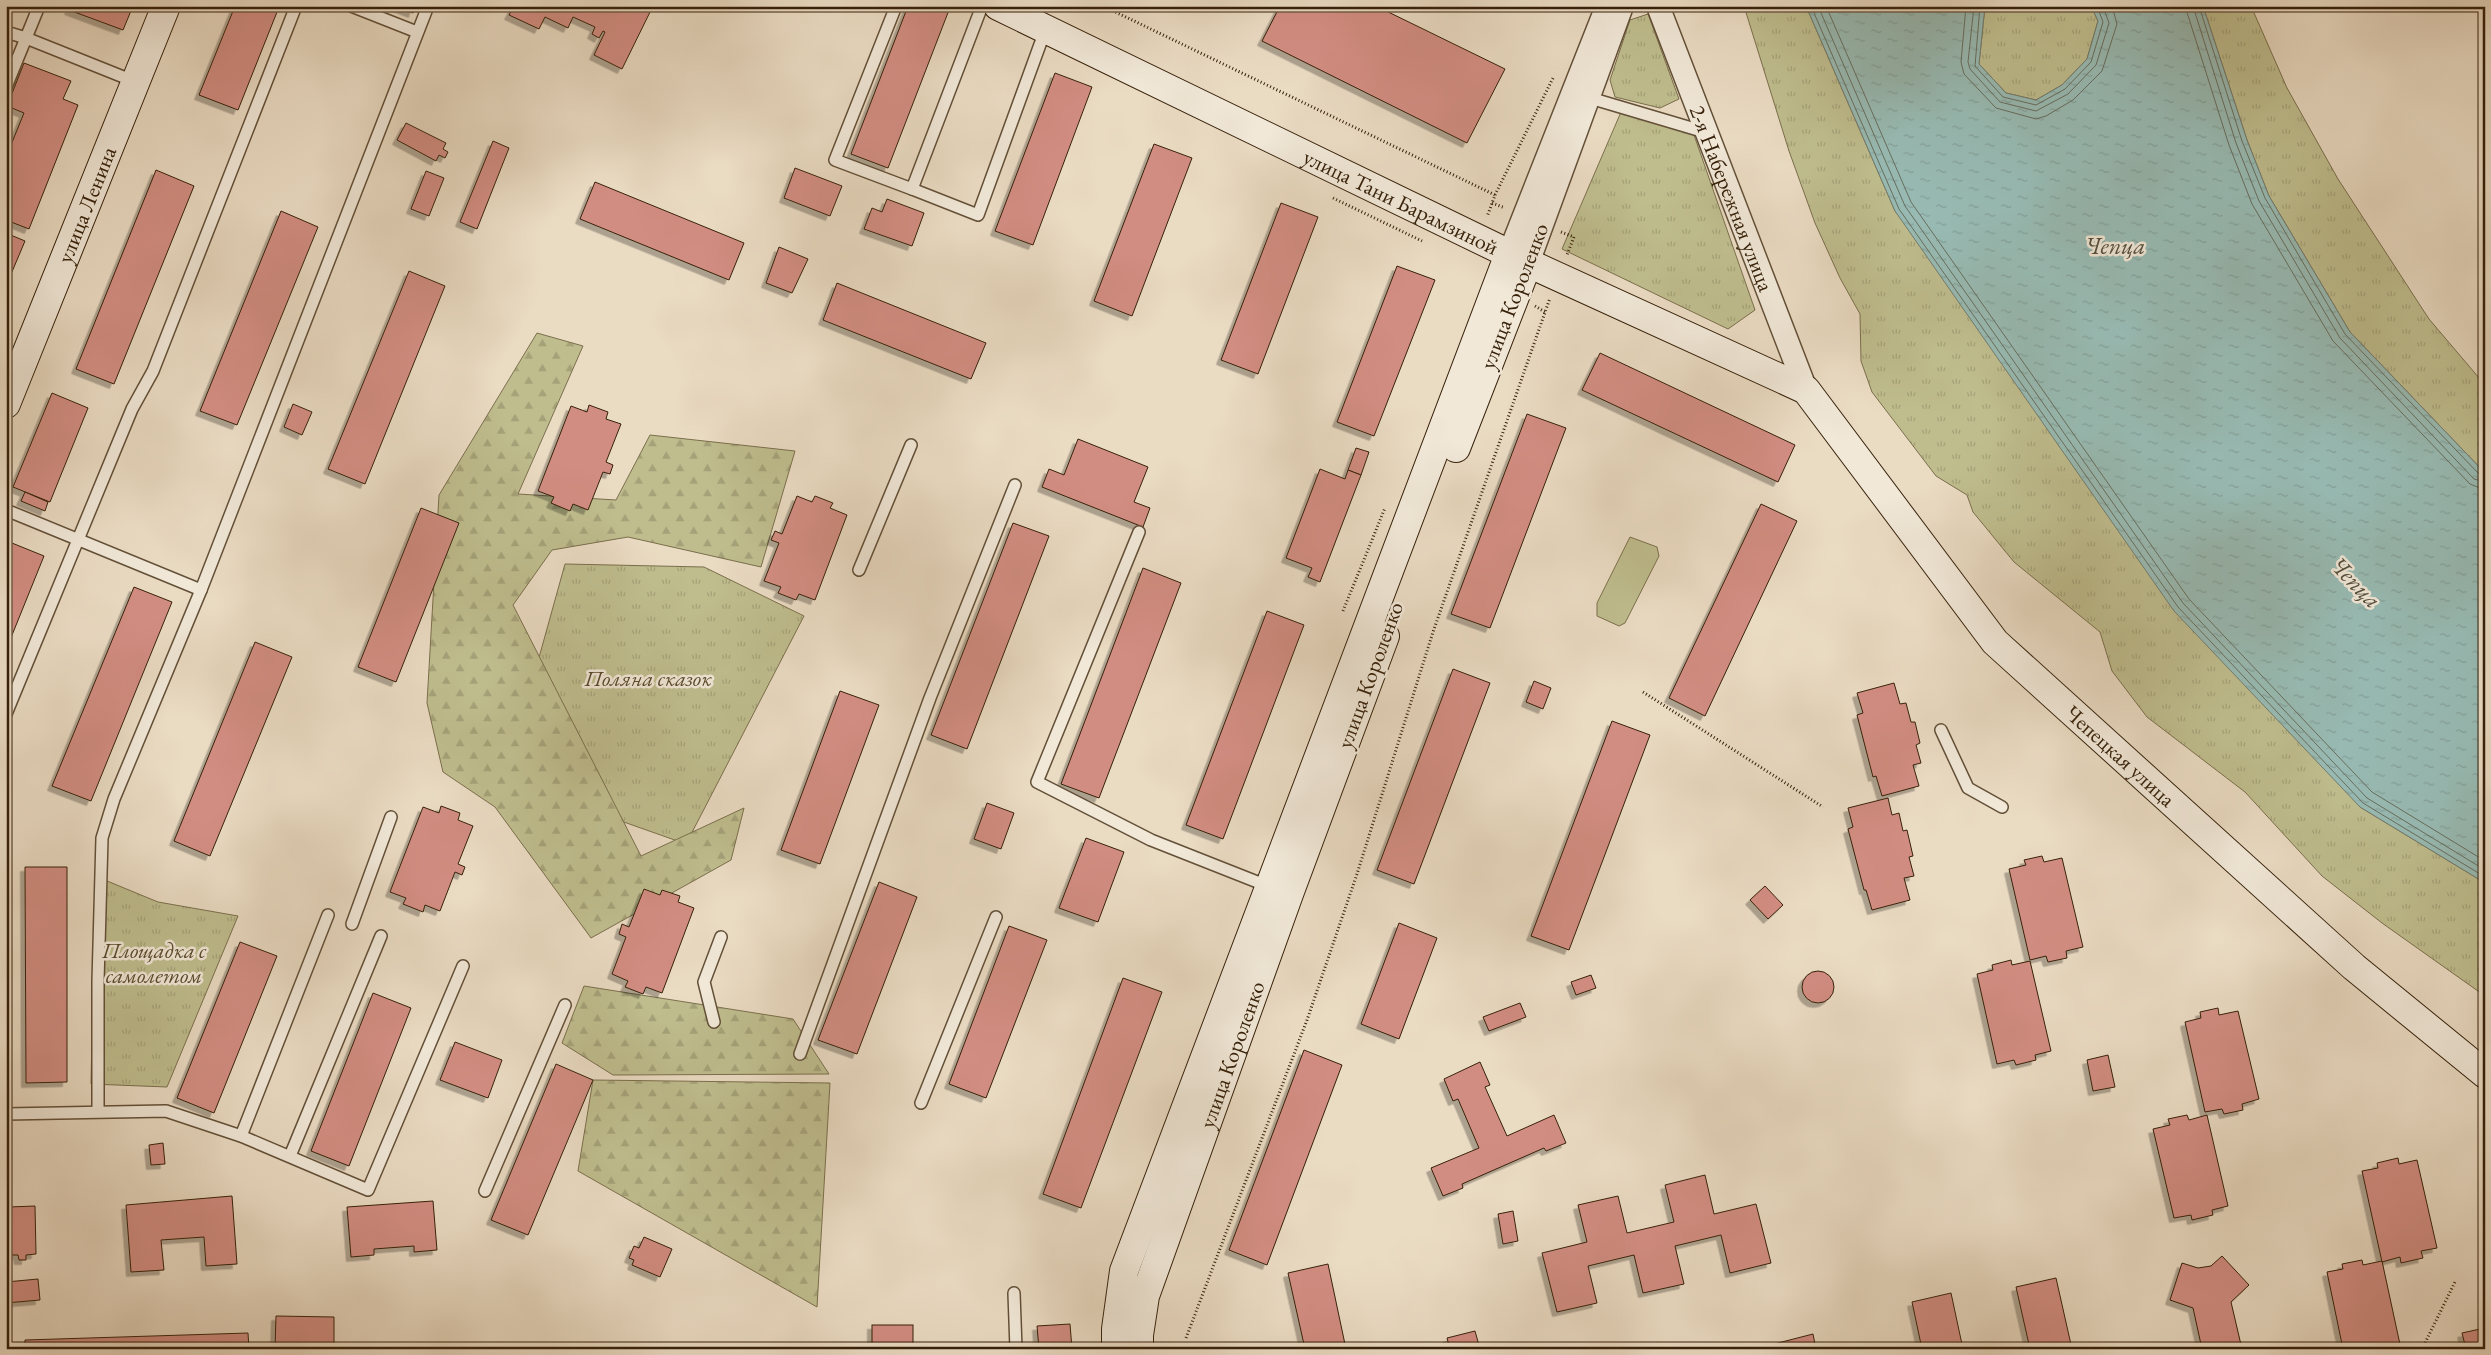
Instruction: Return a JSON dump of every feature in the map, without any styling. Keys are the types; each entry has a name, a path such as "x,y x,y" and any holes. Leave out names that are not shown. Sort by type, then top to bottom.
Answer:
{"street":[{"name":"улица Ленина","path":"6,404 166,6"},
{"name":"улица Тани Барамзиной","path":"998,6 1518,259 1806,390"},
{"name":"улица Короленко","path":"1518,259 1523,217 1607,6"},
{"name":"улица Короленко","path":"1116,1349 1116,1328 1124,1271 1396,606 1518,259 1590,98 1622,6"},
{"name":"2-я Набережная улица","path":"1658,6 1806,390"},
{"name":"Чепецкая улица","path":"1806,390 1996,642 2354,967 2485,1074"},
{"name":"улица Короленко","path":"1139,1349 1138,1335 1145,1296 1279,891"}],"lane":[{"path":"6,87 39,6"},
{"path":"6,714 132,409 156,362 296,6"},
{"path":"351,6 417,32"},
{"path":"98,1111 98,980 102,838 114,798 201,590 346,222 428,6"},
{"path":"896,6 834,160 978,215 1046,28"},
{"path":"912,189 982,6"},
{"path":"6,32 26,38 136,82"},
{"path":"1590,98 1706,132"},
{"path":"859,570 911,445"},
{"path":"800,1054 930,698 1015,485"},
{"path":"6,510 201,590"},
{"path":"1139,532 1037,782 1150,840 1279,891"},
{"path":"1941,730 1968,788 2002,807"},
{"path":"352,924 391,817"},
{"path":"241,1136 328,915"},
{"path":"921,1103 996,918"},
{"path":"290,1156 381,936"},
{"path":"714,1022 704,982 721,937"},
{"path":"6,1114 166,1111 241,1136 368,1190 463,966"},
{"path":"485,1191 565,1005"},
{"path":"1014,1293 1016,1349"}],"path":[{"path":"1104,6 1495,195"},
{"path":"1478,238 1495,195 1555,75"},
{"path":"1331,196 1426,242"},
{"path":"1186,1338 1307,1020 1357,874 1433,632 1558,277 1574,237"},
{"path":"1343,611 1386,504"},
{"path":"1643,692 1824,807"},
{"path":"2422,1349 2456,1282"}],"green space":[{"path":"1744,6 1806,6 1895,211 2360,807 2485,883 2485,996 2382,923 2322,876 2245,792 2147,717 2112,671 2100,632 2014,562 1973,512 1967,495 1936,476 1872,392 1861,361 1860,314 1840,278 1815,223 1789,151"},
{"path":"1985,6 2091,6 2098,21 2087,59 2062,85 2036,100 2006,93 1979,64"},
{"path":"2203,6 2251,6 2287,88 2338,179 2429,319 2485,385 2485,473 2350,332 2269,196 2247,140"},
{"path":"1648,14 1679,99 1660,108 1615,97 1610,80 1630,20"},
{"path":"1621,112 1694,135 1755,310 1728,329 1562,249"},
{"path":"537,333 583,346 518,494 616,500 650,435 795,451 761,567 628,537 552,550 513,605 641,856 744,808 731,860 591,938 495,807 443,772 427,703 439,495"},
{"path":"1630,537 1657,547 1659,556 1625,623 1619,626 1597,616 1597,603"},
{"name":"Поляна сказок","path":"565,564 704,567 804,616 686,844 505,780"},
{"name":"Площадка с самолетом","path":"95,876 158,902 238,916 167,1087 91,1084"},
{"path":"584,986 793,1019 829,1074 613,1075 562,1043"},
{"path":"593,1080 830,1083 817,1307 578,1171"}],"water":[{"name":"Чепца","path":"1806,6 1985,6 1979,64 2006,93 2036,100 2062,85 2087,59 2098,21 2091,6 2203,6 2247,140 2269,196 2350,332 2485,473 2485,883 2360,807 2174,611 1895,211"}],"building":[{"path":"71,6 133,6 123,30 69,10"},
{"path":"235,6 279,7 238,110 199,95"},
{"path":"395,6 415,6 413,13"},
{"path":"514,6 653,6 622,69 594,55 605,32 603,31 599,38 592,34 595,27 573,17 568,28 545,17 539,29 509,15"},
{"path":"908,6 939,6 949,10 888,168 851,154"},
{"path":"1280,6 1376,6 1505,69 1467,143 1262,41"},
{"path":"24,63 71,81 63,99 78,105 29,229 6,220 6,157 24,113 7,106"},
{"path":"1055,73 1092,87 1033,245 995,231"},
{"path":"406,123 446,143 443,149 448,152 445,158 439,155 436,161 397,140"},
{"path":"493,141 509,148 477,229 460,222"},
{"path":"1154,144 1192,158 1132,316 1094,301"},
{"path":"795,168 842,186 830,216 784,198"},
{"path":"156,170 194,186 114,384 76,369"},
{"path":"426,171 444,178 429,216 411,209"},
{"path":"595,182 744,243 729,280 580,219"},
{"path":"887,199 924,213 912,246 864,229 872,208 882,212"},
{"path":"1281,203 1318,217 1258,374 1221,360"},
{"path":"281,211 318,227 237,425 200,411"},
{"path":"6,233 25,241 6,286"},
{"path":"779,247 808,259 792,293 766,283"},
{"path":"1397,266 1435,280 1374,436 1337,422"},
{"path":"409,271 445,286 365,484 328,469"},
{"path":"837,283 986,343 971,379 823,320"},
{"path":"1600,353 1795,445 1778,482 1582,390"},
{"path":"52,393 88,408 50,502 13,487"},
{"path":"293,404 312,412 302,435 284,427"},
{"path":"589,405 608,412 606,419 621,424 606,462 613,465 610,474 603,472 588,510 573,504 570,511 551,503 554,497 538,491 571,406 587,412"},
{"path":"1527,414 1566,428 1490,628 1451,614"},
{"path":"1078,439 1148,467 1134,502 1150,508 1143,527 1042,487 1049,469 1064,475"},
{"path":"1356,448 1369,452 1361,475 1348,470"},
{"path":"1320,469 1345,479 1348,470 1361,475 1320,582 1308,577 1312,568 1286,558"},
{"path":"25,492 48,502 45,511 21,501"},
{"path":"797,496 812,502 815,496 833,503 830,508 847,515 815,600 799,594 796,600 778,593 781,587 764,581 779,543 771,540 775,531 782,534"},
{"path":"1761,504 1797,521 1705,716 1669,698"},
{"path":"421,508 459,523 396,682 358,667"},
{"path":"1013,523 1049,536 967,749 931,735"},
{"path":"6,542 44,556 6,650"},
{"path":"1143,568 1181,583 1099,798 1061,784"},
{"path":"134,587 172,602 91,801 52,786"},
{"path":"1267,611 1304,625 1223,839 1186,825"},
{"path":"255,642 292,657 210,856 174,841"},
{"path":"1453,669 1490,683 1414,884 1377,870"},
{"path":"1534,681 1551,688 1543,709 1526,702"},
{"path":"1894,683 1900,704 1906,703 1911,722 1915,722 1920,743 1916,745 1921,763 1913,765 1919,786 1882,796 1876,776 1873,777 1857,715 1863,713 1857,693"},
{"path":"840,691 879,705 820,864 781,850"},
{"path":"1612,721 1650,735 1569,950 1531,936"},
{"path":"1888,798 1892,815 1899,813 1903,831 1907,830 1913,856 1909,857 1914,876 1904,878 1910,900 1872,910 1866,890 1864,890 1848,829 1853,827 1848,808"},
{"path":"987,803 1014,813 1001,849 974,839"},
{"path":"441,806 460,813 458,820 473,826 458,864 465,867 462,875 455,872 440,911 425,905 423,912 403,904 406,898 390,892 423,807 439,813"},
{"path":"1086,838 1124,852 1098,922 1059,908"},
{"path":"2042,856 2044,862 2062,858 2083,947 2066,951 2067,958 2048,962 2046,956 2030,960 2009,869 2026,865 2024,860"},
{"path":"25,867 67,867 67,1082 26,1083"},
{"path":"879,882 917,897 857,1054 818,1040"},
{"path":"1765,886 1783,905 1768,919 1750,900"},
{"path":"644,889 660,895 662,890 680,896 678,902 694,908 662,993 646,987 643,994 625,987 628,981 612,974 626,937 619,934 622,924 629,927"},
{"path":"1399,923 1437,938 1399,1039 1361,1024"},
{"path":"1009,926 1047,940 986,1098 949,1084"},
{"path":"240,942 277,956 214,1113 177,1098"},
{"path":"2011,960 2012,965 2030,961 2051,1051 2035,1055 2036,1060 2016,1065 2014,1060 1997,1064 1977,974 1993,970 1992,965"},
{"path":"1818,971 1830,975 1834,987 1830,999 1818,1003 1806,999 1802,987 1806,975"},
{"path":"1591,975 1596,988 1576,995 1571,982"},
{"path":"1123,978 1162,992 1081,1208 1043,1194"},
{"path":"373,993 411,1008 349,1166 311,1151"},
{"path":"1520,1003 1526,1017 1489,1031 1483,1017"},
{"path":"2218,1008 2219,1015 2238,1011 2259,1099 2242,1104 2243,1110 2224,1114 2222,1109 2205,1112 2185,1022 2201,1018 2200,1012"},
{"path":"455,1042 502,1060 488,1098 440,1080"},
{"path":"1304,1050 1342,1065 1267,1265 1229,1250"},
{"path":"2108,1055 2115,1087 2093,1091 2087,1060"},
{"path":"1480,1062 1490,1085 1485,1087 1507,1136 1554,1115 1566,1143 1546,1151 1544,1148 1462,1184 1463,1188 1443,1196 1431,1168 1479,1148 1458,1099 1453,1101 1444,1079"},
{"path":"556,1064 593,1080 528,1235 491,1220"},
{"path":"2187,1115 2189,1120 2207,1115 2228,1206 2212,1210 2213,1215 2192,1220 2191,1215 2174,1218 2153,1129 2170,1125 2168,1119"},
{"path":"163,1143 165,1164 151,1165 149,1145"},
{"path":"2398,1158 2399,1164 2417,1160 2437,1248 2421,1251 2423,1258 2401,1263 2400,1257 2382,1262 2362,1171 2378,1168 2377,1163"},
{"path":"1705,1175 1714,1214 1756,1204 1771,1263 1730,1273 1721,1235 1675,1246 1684,1284 1643,1293 1634,1255 1588,1266 1597,1303 1557,1312 1542,1253 1587,1242 1578,1205 1618,1196 1627,1233 1674,1222 1665,1185"},
{"path":"232,1196 237,1264 206,1266 204,1237 161,1240 164,1270 131,1272 126,1205"},
{"path":"433,1201 437,1250 414,1252 414,1246 374,1249 374,1255 351,1257 347,1207"},
{"path":"35,1206 36,1254 26,1255 26,1260 19,1260 18,1255 10,1255 10,1246 6,1246 6,1216 9,1216 9,1207"},
{"path":"1513,1211 1518,1241 1503,1244 1498,1214"},
{"path":"644,1237 672,1249 660,1277 632,1265 634,1260 629,1258 634,1246 639,1248"},
{"path":"2222,1256 2249,1285 2231,1302 2242,1349 2202,1349 2193,1308 2170,1300 2182,1263 2198,1268 2211,1266"},
{"path":"2362,1260 2363,1265 2382,1261 2401,1349 2343,1349 2327,1272 2343,1269 2342,1264"},
{"path":"1328,1264 1346,1349 1305,1349 1288,1273"},
{"path":"2056,1278 2072,1349 2030,1349 2016,1287"},
{"path":"38,1279 40,1300 6,1303 6,1282"},
{"path":"1951,1293 1963,1349 1922,1349 1912,1302"},
{"path":"276,1316 334,1317 334,1349 275,1349"},
{"path":"1070,1324 1072,1349 1039,1349 1037,1326"},
{"path":"872,1325 913,1325 913,1349 872,1349"},
{"path":"2480,1329 2485,1349 2466,1349 2462,1333"},
{"path":"1475,1331 1480,1349 1450,1349 1447,1338"},
{"path":"248,1333 249,1349 25,1349 25,1340"},
{"path":"1813,1334 1816,1349 1775,1349 1774,1344"}]}
